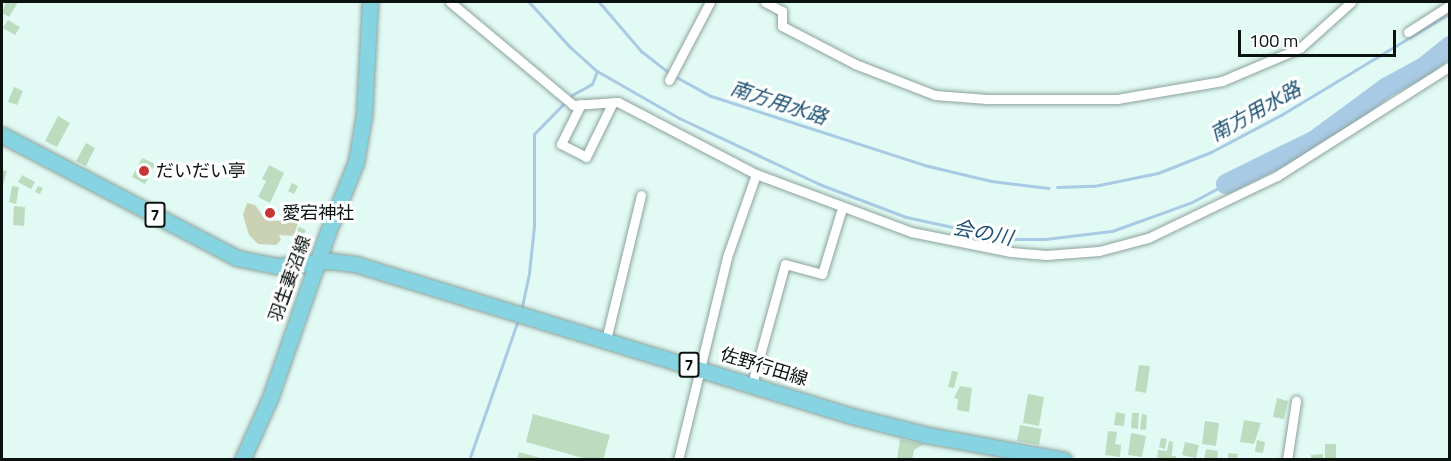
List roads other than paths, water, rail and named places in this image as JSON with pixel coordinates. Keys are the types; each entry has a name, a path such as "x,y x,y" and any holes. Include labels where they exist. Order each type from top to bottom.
{"main road":[{"name":"羽生妻沼線","path":"242,459 270,398 317,263 352,177 360,146 370,2"},
{"name":"7","path":"2,135 237,258 277,266 317,263"},
{"name":"佐野行田線","path":"317,263 342,261 355,264 927,435 1064,459"}],"street":[{"path":"450,2 573,105 618,102 756,174 911,232 1011,252 1046,255 1099,251 1148,238 1277,176 1449,66"},
{"path":"669,80 710,2"},
{"path":"765,2 782,11 782,26 855,64 936,96 987,99 1117,99 1222,81 1300,48 1351,2"},
{"path":"1408,32 1449,5"},
{"path":"581,104 561,144 586,157 613,102"},
{"path":"678,459 727,257 756,174"},
{"path":"606,340 641,195"},
{"path":"752,384 785,264 822,274 843,208"},
{"path":"1287,459 1296,401"}],"waterway":[{"name":"会の川","path":"529,2 570,47 597,71 679,118 819,184 906,217 1008,239 1045,239 1112,231 1192,202 1226,184"},
{"name":"南方用水路","path":"599,2 641,51 668,72"},
{"name":"南方用水路","path":"1057,187 1094,186 1158,173 1211,152 1281,115 1450,13"},
{"name":"会の川","path":"1226,184 1315,140 1387,87 1424,67 1450,46"},
{"path":"521,311 529,273 534,226 534,134 572,95 592,84 597,71"},
{"name":"南方用水路","path":"678,78 711,96 924,165 991,181 1049,188"},
{"path":"469,460 518,320"}],"place":[{"name":"だいだい亭","path":"144,171"},
{"name":"愛宕神社","path":"270,213"}]}
